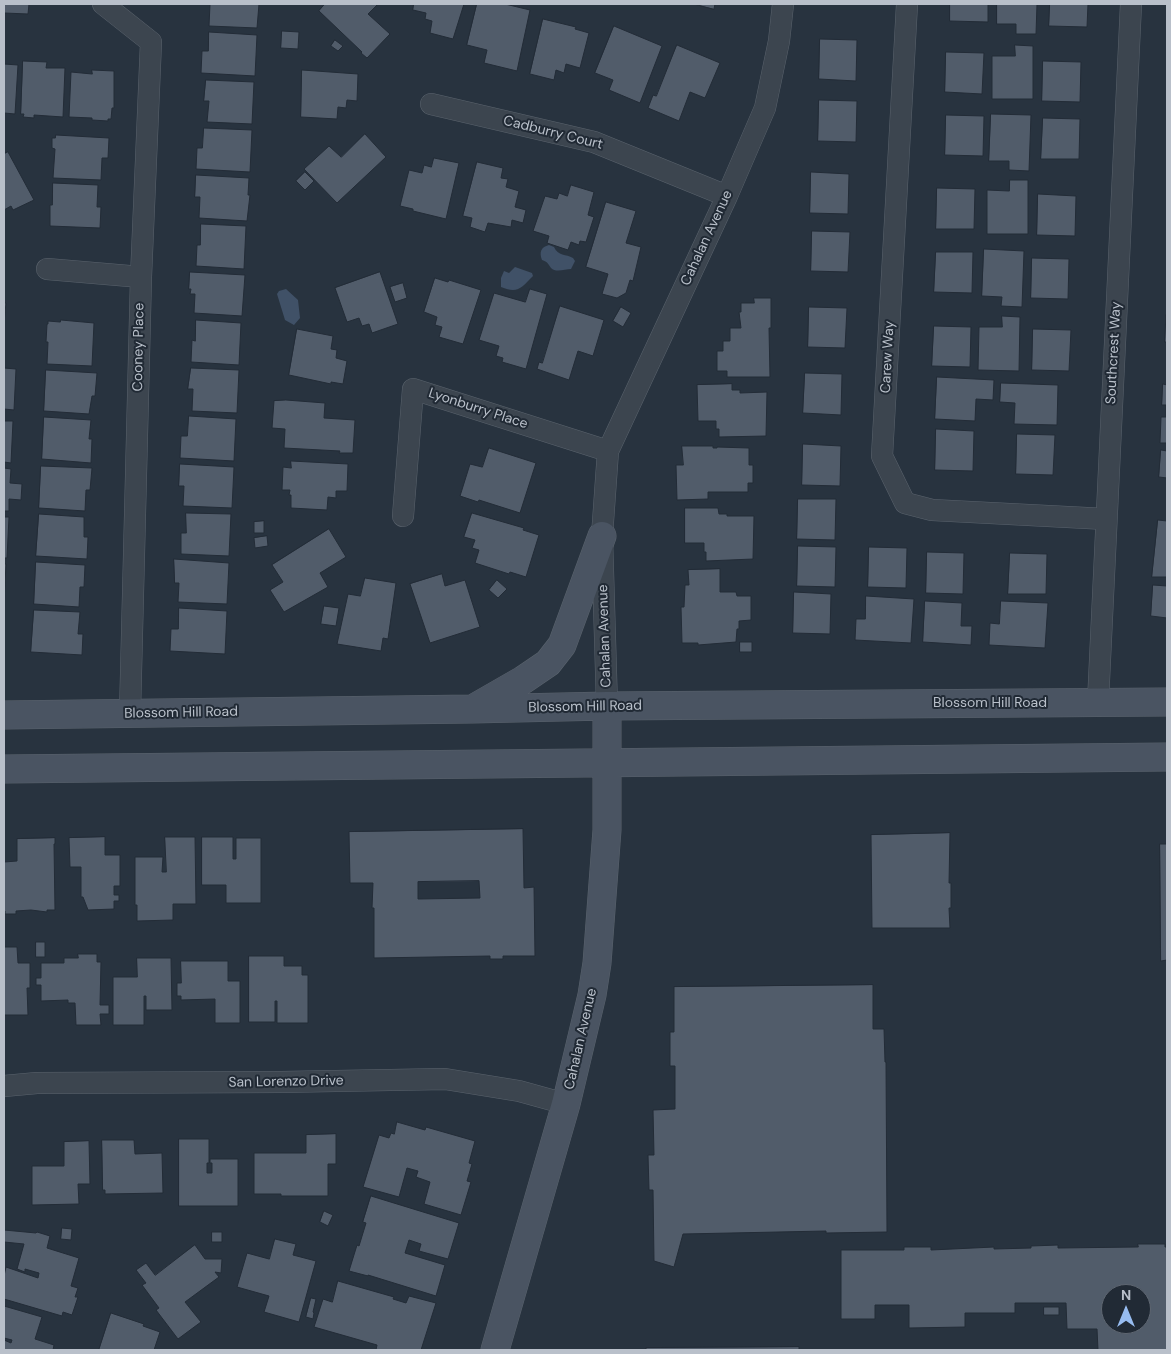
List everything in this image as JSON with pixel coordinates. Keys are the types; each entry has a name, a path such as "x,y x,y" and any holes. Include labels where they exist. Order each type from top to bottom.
{"main road":[{"path":"472,709 523,680 548,663 562,645 602,536"},
{"name":"Blossom Hill Road","path":"4,715 606,706 1167,702"},
{"name":"Cahalan Avenue","path":"495,1350 566,1104 592,995 597,963 606,830 606,706"},
{"path":"4,769 1167,758"}],"street":[{"name":"Cooney Place","path":"103,4 152,42 141,277 130,714"},
{"name":"Cahalan Avenue","path":"606,706 602,536 608,451 727,196 765,108 779,41 783,4"},
{"name":"Carew Way","path":"907,4 882,456 905,504 932,510 1106,519"},
{"name":"Southcrest Way","path":"1098,702 1131,4"},
{"name":"Cadburry Court","path":"431,104 594,142 727,196"},
{"path":"46,269 141,277"},
{"name":"Lyonburry Place","path":"403,516 413,388 608,451"},
{"name":"San Lorenzo Drive","path":"4,1086 37,1083 445,1079 518,1091 566,1104"}],"water":[{"path":"549,245 560,253 573,258 575,261 571,269 555,270 542,260 541,250"},
{"path":"515,267 532,273 533,276 519,289 511,290 501,287 501,278 504,271 509,273"},
{"path":"286,289 298,300 300,318 294,325 285,320 277,294 279,291"}],"building":[{"path":"4,4 29,4 28,14 4,13"},
{"path":"210,4 259,4 257,28 209,26"},
{"path":"325,4 378,4 368,14 390,34 367,58 319,11"},
{"path":"414,4 464,4 453,39 430,33 432,21 425,19 426,13 413,10"},
{"path":"477,4 505,4 530,10 517,71 484,63 487,50 467,45"},
{"path":"694,4 715,4 714,9"},
{"path":"950,4 988,4 988,22 950,21"},
{"path":"997,4 1037,4 1036,34 1016,34 1016,24 997,24"},
{"path":"1050,4 1088,4 1087,27 1049,26"},
{"path":"543,19 576,27 575,29 589,33 580,68 566,64 564,73 556,70 554,80 530,74"},
{"path":"614,26 662,46 640,103 609,90 613,80 595,73"},
{"path":"282,31 299,32 298,49 281,48"},
{"path":"209,32 257,35 255,76 201,73 202,51 208,51"},
{"path":"820,39 857,40 856,81 819,79"},
{"path":"335,40 343,46 338,51 331,46"},
{"path":"677,45 720,63 705,98 690,92 679,121 648,108 653,95 656,96"},
{"path":"1015,45 1033,46 1033,99 992,99 992,56 1015,56"},
{"path":"946,52 984,53 982,94 945,92"},
{"path":"23,61 47,62 46,68 65,68 63,117 34,115 34,118 23,117 24,114 21,114"},
{"path":"1043,61 1081,62 1080,102 1042,101"},
{"path":"4,64 18,65 15,114 4,113"},
{"path":"92,70 114,71 114,108 112,108 111,119 108,119 108,121 69,117 71,72 92,74"},
{"path":"302,70 358,74 357,101 347,100 346,108 338,107 337,119 301,117"},
{"path":"206,80 254,82 252,124 207,122 209,101 204,101"},
{"path":"819,100 857,101 856,142 818,141"},
{"path":"991,114 1031,115 1029,171 1009,170 1009,161 989,161"},
{"path":"946,115 984,116 983,156 945,155"},
{"path":"1043,118 1080,119 1079,159 1041,159"},
{"path":"204,128 252,130 250,172 196,169 197,148 202,148"},
{"path":"365,134 386,157 337,203 304,169 329,146 341,157"},
{"path":"56,135 109,138 108,158 102,158 101,180 53,178 55,149 52,148 52,138 55,138"},
{"path":"8,152 34,200 13,210 11,206 4,210 4,154"},
{"path":"434,158 459,163 446,219 400,206 409,170 422,173 424,165 431,167"},
{"path":"477,162 503,168 501,178 508,179 506,187 519,191 515,207 526,210 523,223 512,220 511,227 488,223 485,232 470,227 472,218 463,216"},
{"path":"305,172 314,181 305,190 296,181"},
{"path":"811,172 849,174 848,214 810,213"},
{"path":"196,175 249,178 248,195 250,195 247,221 199,218 200,197 195,197"},
{"path":"1010,180 1028,180 1028,234 987,234 987,190 1009,191"},
{"path":"53,183 98,185 97,207 101,207 100,228 50,226"},
{"path":"571,185 594,192 588,215 594,217 586,242 580,241 579,245 571,242 568,250 547,243 549,236 533,231 545,196 557,199 559,193 567,196"},
{"path":"937,188 975,189 974,229 936,229"},
{"path":"1038,194 1076,196 1075,236 1037,235"},
{"path":"606,202 636,211 626,243 641,247 633,281 630,280 626,293 617,298 602,294 608,274 586,267"},
{"path":"201,224 246,226 244,269 196,266"},
{"path":"812,231 850,232 848,272 811,271"},
{"path":"984,249 1024,251 1022,307 1001,306 1002,297 982,296"},
{"path":"936,252 973,252 972,293 934,292"},
{"path":"1032,258 1069,259 1068,299 1031,298"},
{"path":"190,272 245,275 242,316 194,313 195,294 190,294"},
{"path":"380,272 398,324 372,333 369,324 362,326 359,318 347,322 335,288"},
{"path":"435,278 448,282 449,280 481,290 463,344 439,337 442,327 435,325 437,317 424,312"},
{"path":"403,283 407,298 395,302 390,287"},
{"path":"530,289 547,294 526,369 502,362 503,358 496,356 499,346 479,340 494,293 525,302"},
{"path":"754,298 771,298 771,328 769,328 770,377 727,377 727,371 717,371 717,351 723,351 723,341 730,341 730,328 741,328 739,312 741,312 741,303 754,303"},
{"path":"4,303 6,303 4,322"},
{"path":"560,306 604,320 593,356 578,351 569,380 537,369 539,362 542,363"},
{"path":"621,307 631,313 623,327 613,321"},
{"path":"809,307 847,308 845,348 808,347"},
{"path":"1166,315 1167,342 1165,342"},
{"path":"1002,316 1020,317 1019,371 978,370 979,327 1002,327"},
{"path":"61,320 94,323 92,366 47,364 47,324 48,321 60,322"},
{"path":"196,320 241,323 239,365 191,362 192,340 195,341"},
{"path":"934,326 971,327 970,367 932,366"},
{"path":"297,329 333,336 331,349 337,350 336,358 347,361 343,384 331,382 331,384 289,375"},
{"path":"1033,329 1071,330 1069,371 1032,370"},
{"path":"4,368 16,369 14,410 4,409"},
{"path":"191,368 239,370 237,413 192,411 193,389 188,389"},
{"path":"46,370 97,373 95,396 92,396 89,414 44,411"},
{"path":"805,373 842,374 841,415 803,413"},
{"path":"937,377 994,380 993,400 976,399 975,421 935,419"},
{"path":"1001,383 1058,385 1057,425 1014,424 1015,403 1000,402"},
{"path":"732,384 732,390 740,390 740,393 767,392 766,436 719,437 716,421 698,421 697,385"},
{"path":"1163,384 1167,385 1167,443 1160,443 1161,417 1166,417 1166,405 1162,405"},
{"path":"274,401 325,403 324,418 355,420 353,453 284,448 285,429 272,428"},
{"path":"189,416 236,419 234,461 180,458 181,436 187,436"},
{"path":"44,417 91,420 89,439 92,439 91,463 42,459"},
{"path":"4,421 13,421 11,463 4,462"},
{"path":"936,429 974,431 973,471 935,470"},
{"path":"1017,434 1055,435 1053,475 1016,474"},
{"path":"803,444 841,446 840,486 802,485"},
{"path":"682,446 749,448 749,465 753,465 753,483 748,483 748,492 708,492 708,499 677,500 676,465 683,465"},
{"path":"489,448 536,463 520,513 460,496 470,464 482,467"},
{"path":"1161,450 1167,451 1167,478 1159,477"},
{"path":"291,461 348,464 347,491 336,491 336,498 328,497 327,510 291,508 290,490 282,490 283,467 291,468"},
{"path":"180,464 234,467 232,508 183,506 184,486 179,486"},
{"path":"41,466 92,468 90,490 86,490 85,511 39,508"},
{"path":"4,468 11,469 10,483 22,484 21,500 9,499 9,511 4,511"},
{"path":"798,499 836,499 835,540 797,539"},
{"path":"685,508 718,508 719,514 727,514 727,516 754,516 753,559 706,561 704,543 685,543"},
{"path":"186,513 231,514 229,556 181,554 181,533 186,533"},
{"path":"472,513 524,528 523,530 539,535 526,577 510,572 509,574 475,563 479,550 472,548 475,540 464,537"},
{"path":"39,514 84,517 84,537 88,537 87,559 36,556"},
{"path":"4,517 9,517 7,558 4,558"},
{"path":"1158,520 1167,521 1167,577 1152,577"},
{"path":"264,521 264,533 254,533 254,522"},
{"path":"329,529 346,557 320,573 328,587 284,612 270,590 283,582 272,565"},
{"path":"267,536 268,546 255,548 254,538"},
{"path":"798,546 836,547 835,587 797,586"},
{"path":"869,547 907,548 906,588 868,587"},
{"path":"927,552 964,553 963,594 926,593"},
{"path":"1010,553 1047,554 1046,594 1008,594"},
{"path":"174,559 229,563 227,604 178,602 179,583 175,583"},
{"path":"36,562 85,565 84,587 80,587 79,607 34,604"},
{"path":"4,564 6,564 4,602"},
{"path":"720,569 720,592 736,592 737,596 751,596 751,620 739,621 736,642 698,645 698,643 682,643 681,607 684,607 685,585 689,585 688,570"},
{"path":"442,574 445,586 465,580 480,627 430,643 410,584"},
{"path":"365,578 396,583 388,639 383,638 381,651 337,644 348,594 360,596"},
{"path":"497,580 507,589 498,598 489,590"},
{"path":"1153,585 1167,586 1167,618 1151,616"},
{"path":"794,592 831,594 830,634 793,633"},
{"path":"866,596 914,599 911,643 855,640 856,619 865,619"},
{"path":"925,601 962,603 961,626 972,626 971,645 923,642"},
{"path":"1001,601 1048,603 1045,648 989,645 990,623 999,624"},
{"path":"324,606 339,608 336,626 321,624"},
{"path":"179,608 227,611 225,654 170,651 171,629 178,629"},
{"path":"34,610 80,612 78,634 83,634 82,655 31,652"},
{"path":"740,642 752,642 752,652 740,652"},
{"path":"523,829 524,888 534,887 535,956 503,956 503,959 490,959 490,956 374,958 373,883 350,883 349,832","holes":["479,881 480,898 418,899 418,882"]},
{"path":"950,833 950,928 872,928 871,835"},
{"path":"105,837 105,855 120,855 120,886 114,886 114,895 119,895 119,901 114,901 114,909 88,910 83,897 81,897 81,867 70,867 69,838"},
{"path":"165,837 195,837 196,904 173,904 173,920 137,921 135,857 163,857 162,872 166,872"},
{"path":"202,837 233,837 233,859 236,859 236,838 261,838 261,903 226,903 226,885 202,885"},
{"path":"55,838 55,910 47,910 47,912 16,911 16,914 5,914 4,862 17,861 17,839"},
{"path":"1160,844 1167,844 1167,960 1161,961"},
{"path":"36,942 45,942 45,957 36,957"},
{"path":"4,947 17,947 18,963 30,963 30,988 27,988 28,1015 4,1015"},
{"path":"78,954 97,954 97,962 101,962 100,1005 109,1005 109,1014 100,1014 101,1025 76,1025 75,1003 68,1003 68,1000 41,1001 41,985 36,985 36,978 41,978 41,963 64,963 64,958 78,958"},
{"path":"249,956 284,956 284,966 302,966 302,975 308,975 308,1023 277,1023 277,1001 275,1001 275,1022 249,1022"},
{"path":"137,958 171,958 172,1010 146,1010 146,996 144,996 144,1025 113,1025 113,977 137,977"},
{"path":"181,961 228,961 228,981 240,981 240,1023 215,1023 215,999 181,1000 181,996 177,996 177,983 181,983"},
{"path":"873,985 873,1029 884,1029 886,1062 887,1232 826,1233 826,1231 683,1234 674,1267 654,1261 653,1190 649,1190 648,1155 654,1155 653,1110 675,1109 675,1066 670,1066 670,1032 674,1032 674,987"},
{"path":"397,1122 425,1130 426,1127 475,1141 469,1163 472,1164 467,1181 471,1182 461,1215 424,1204 430,1182 416,1177 418,1171 407,1168 399,1197 363,1187 379,1135 389,1138 391,1133 394,1134"},
{"path":"336,1134 336,1164 328,1164 328,1196 254,1194 254,1153 306,1153 306,1135"},
{"path":"179,1139 209,1139 207,1173 212,1173 210,1159 238,1159 238,1206 179,1206"},
{"path":"102,1140 134,1140 135,1154 162,1153 163,1193 105,1194 105,1190 103,1190"},
{"path":"89,1141 90,1184 78,1184 79,1204 32,1205 32,1166 64,1166 64,1142"},
{"path":"371,1196 459,1223 448,1259 419,1251 421,1244 409,1240 405,1253 445,1265 436,1296 349,1271 366,1223 363,1222"},
{"path":"324,1211 333,1215 328,1226 320,1222"},
{"path":"62,1228 72,1229 71,1240 61,1239"},
{"path":"4,1230 37,1232 50,1236 47,1248 79,1258 71,1286 78,1288 75,1297 78,1297 72,1315 63,1312 62,1316 4,1299 6,1267 38,1278 39,1273 25,1269 25,1272 17,1269 24,1244 4,1242"},
{"path":"212,1232 222,1232 222,1242 212,1242"},
{"path":"275,1239 296,1244 293,1255 316,1261 299,1322 264,1312 269,1296 237,1287 247,1253 269,1259"},
{"path":"1138,1244 1165,1244 1165,1247 1167,1247 1167,1350 1098,1350 1097,1329 1067,1329 1066,1303 1015,1303 1015,1313 965,1313 965,1327 909,1328 909,1305 875,1305 875,1319 841,1319 841,1250 904,1250 904,1247 931,1247 931,1250 994,1247 994,1249 1058,1245 1058,1248 1138,1247"},
{"path":"195,1245 205,1259 222,1259 221,1273 215,1272 219,1277 185,1302 201,1322 178,1339 156,1310 159,1308 142,1285 146,1283 136,1270 146,1263 155,1275"},
{"path":"338,1281 394,1297 393,1299 406,1303 409,1296 436,1303 421,1350 376,1350 377,1345 314,1327 323,1299 332,1302"},
{"path":"311,1298 316,1299 313,1319 306,1317"},
{"path":"4,1306 42,1317 35,1339 54,1345 53,1350 4,1350 4,1340 11,1343 12,1340 4,1338"},
{"path":"1044,1307 1059,1307 1059,1315 1044,1315"},
{"path":"111,1313 144,1324 143,1326 160,1332 154,1350 99,1350"},
{"path":"799,1347 799,1350 646,1350 646,1348"}]}
